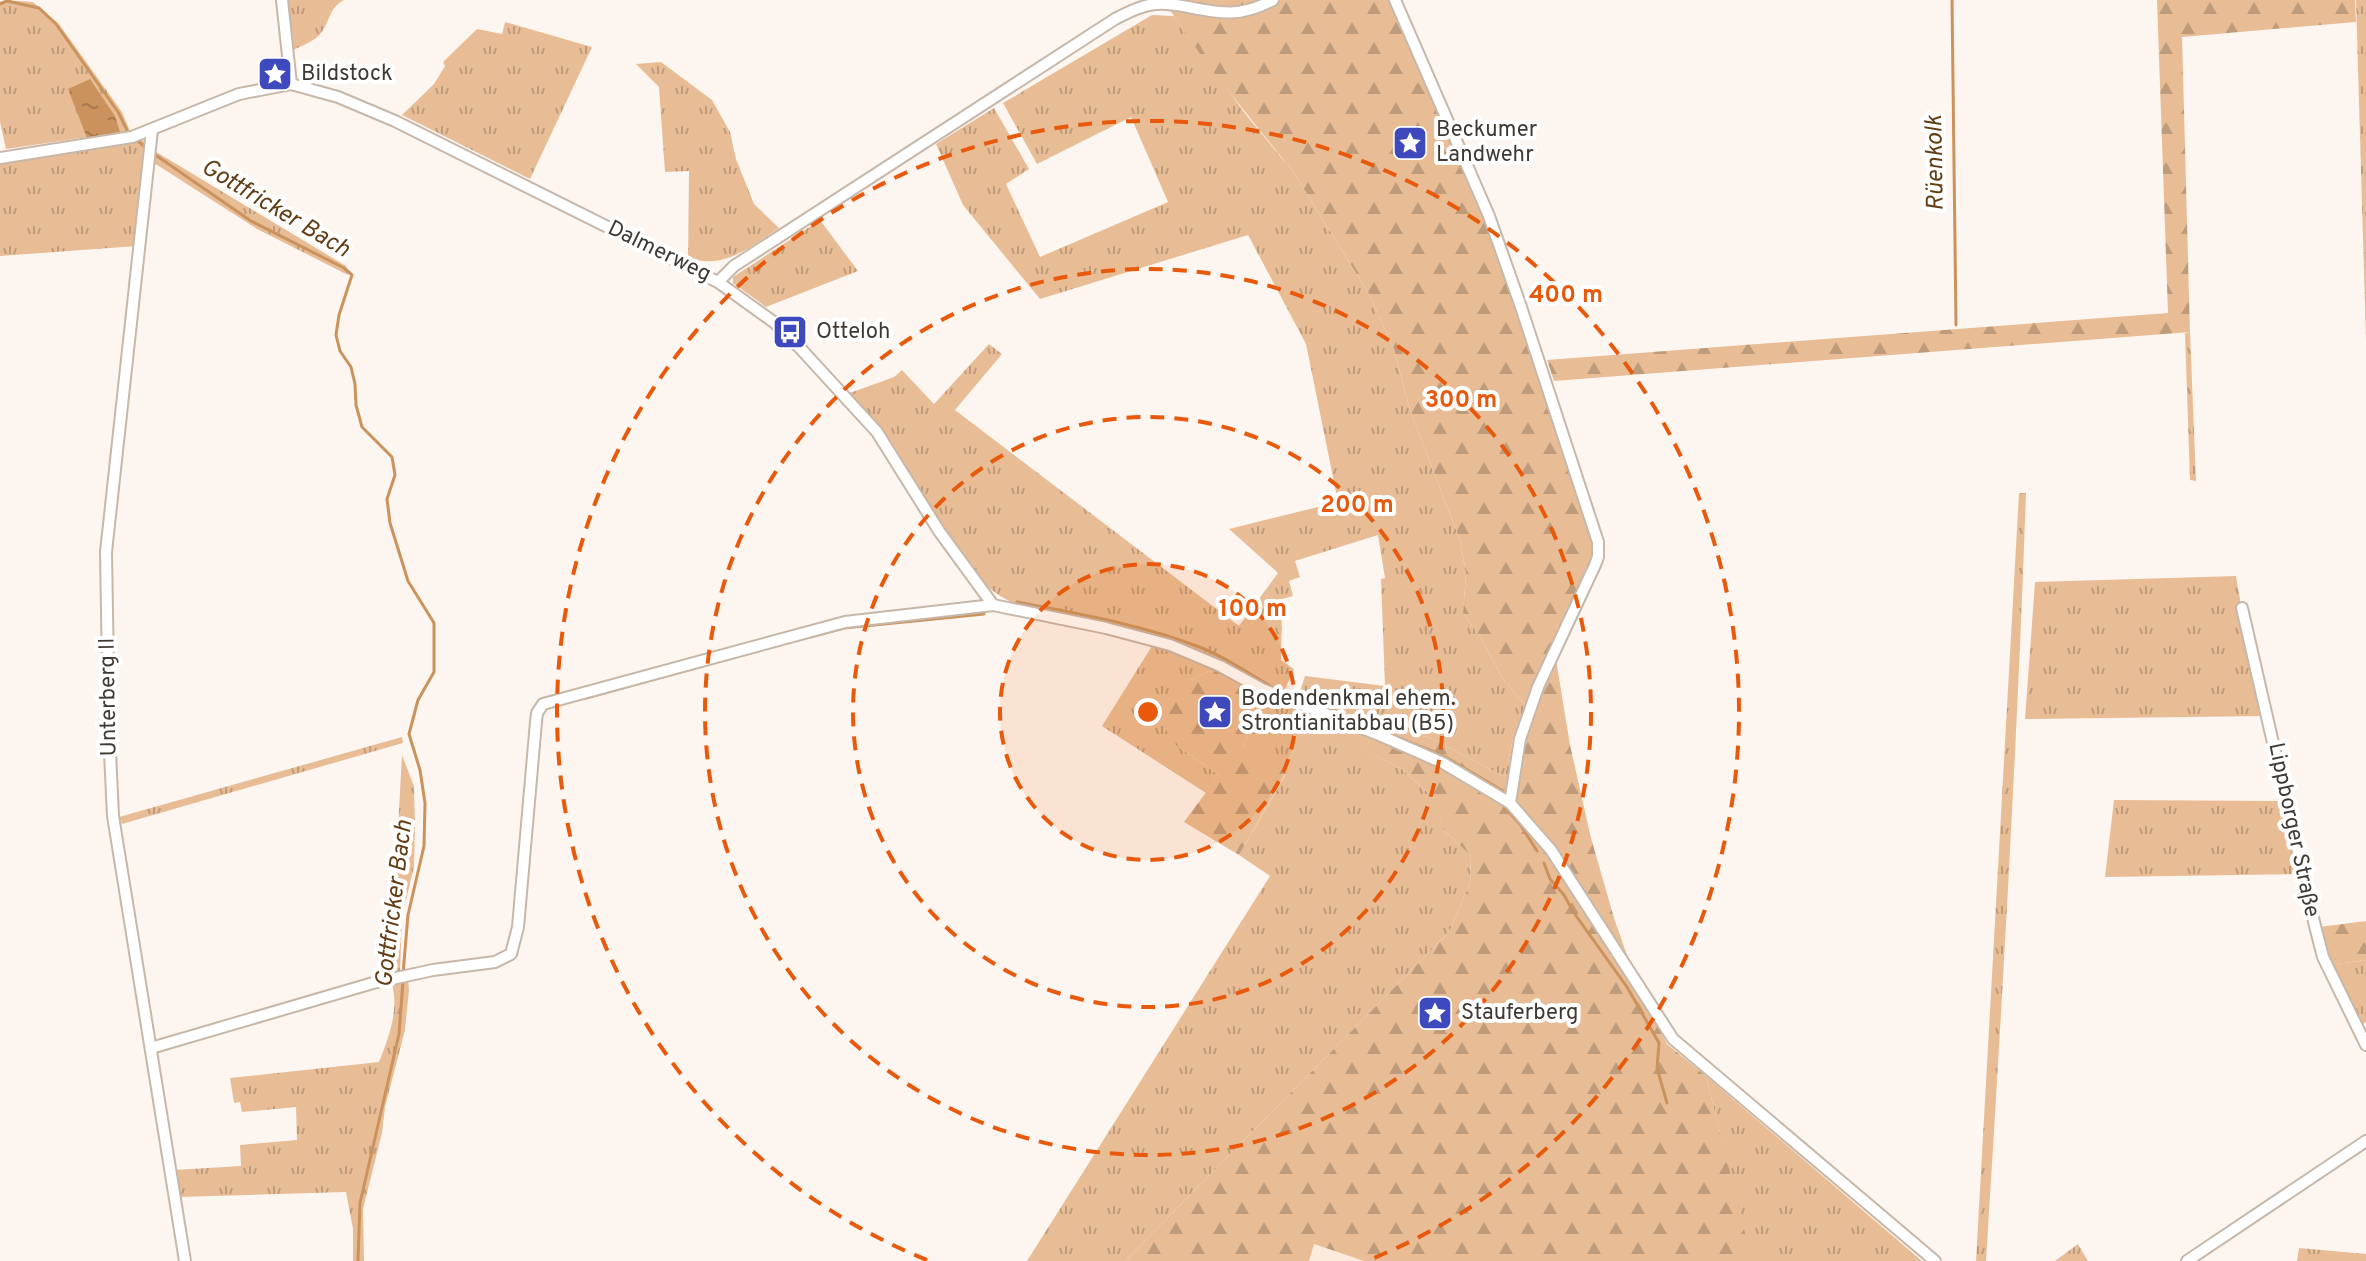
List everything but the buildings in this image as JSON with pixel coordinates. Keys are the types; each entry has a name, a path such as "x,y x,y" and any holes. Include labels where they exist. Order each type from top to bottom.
{"street":[{"path":"282,0 291,84"},
{"name":"Dalmerweg","path":"0,158 132,137 239,94 291,84 338,97 395,121 718,282 734,266 1115,19 1154,4 1169,3 1228,14 1243,13 1273,0"},
{"path":"1395,0 1489,216 1598,542 1595,565 1538,687 1520,739 1510,803"},
{"name":"Unterberg II","path":"152,130 106,552 113,816 185,1261"},
{"path":"718,282 787,334 877,432 939,531 993,605"},
{"path":"151,1048 373,983 433,970 495,962 511,954 518,927 537,713 543,704 845,622 993,605 1106,628 1170,645 1220,666 1262,689 1443,763 1510,803 1551,850 1673,1039 1935,1261"},
{"name":"Lippborger Straße","path":"2242,608 2323,957 2366,1045"},
{"path":"2187,1261 2366,1141"}],"shaded area":[{"path":"1314,1244 1364,1261 1309,1261"}],"green space":[{"path":"287,0 344,0 333,11 318,36 291,51"},
{"path":"1163,0 1391,0 1486,217 1594,543 1592,565 1553,641 1570,745 1591,838 1641,995 1667,1044 1706,1076 1752,1261 1364,1261 1314,1244 1309,1261 1125,1261 1449,932 1471,881 1470,855 1443,829 1435,799 1402,769 1354,745 1375,725 1431,738 1505,777 1513,738 1526,706 1503,679 1481,638 1463,613 1466,574 1460,540 1410,410 1394,349 1369,294 1294,173 1207,64"},
{"path":"2157,0 2355,0 2356,22 2182,37 2190,332 1554,381 1547,360 2168,313"},
{"path":"2356,0 2366,0 2366,340"},
{"path":"0,2 33,2 59,24 122,112 130,131 6,149 0,122"},
{"path":"1152,15 1174,16 1247,116 1294,173 1369,294 1394,349 1410,410 1460,540 1466,574 1463,613 1481,638 1503,679 1526,706 1513,738 1505,777 1431,738 1367,723 1298,698 1305,676 1385,686 1381,579 1385,578 1378,535 1295,561 1300,577 1289,581 1293,596 1282,599 1281,660 1294,669 1283,694 1179,644 1025,608 998,594 975,574 847,394 894,377 902,370 934,404 989,344 1002,354 955,410 1239,626 1278,573 1229,529 1338,502 1306,344 1248,235 1040,299 963,205 936,144 994,108 1029,169 1006,184 1040,257 1168,202 1131,117 1037,164 1003,103"},
{"path":"505,22 592,47 530,179 402,115 434,84 445,66 443,62 477,29 502,34"},
{"path":"661,62 712,100 730,132 736,159 754,204 779,228 725,259 701,261 688,258 689,171 665,172 659,87 636,64"},
{"path":"139,138 146,143 137,246 0,256 0,163 68,154"},
{"path":"153,150 346,266 348,275 257,229 154,163"},
{"path":"820,220 858,271 766,307 733,283 733,277"},
{"path":"2190,332 2196,481 2190,480 2185,333"},
{"path":"2019,493 2026,493 2003,973 1986,1261 1976,1261"},
{"path":"2236,576 2267,716 2025,719 2035,582"},
{"path":"1152,646 1168,649 1213,669 1189,681 1177,746 1219,775 1206,793 1102,726"},
{"path":"1213,669 1267,699 1243,745 1286,773 1239,855 1184,822 1219,775 1177,746 1160,721 1189,681"},
{"path":"1267,699 1367,734 1355,745 1402,769 1436,800 1443,829 1470,855 1471,881 1449,932 1125,1261 1027,1261 1270,876 1239,855 1286,774 1243,745"},
{"path":"402,737 403,743 122,824 119,817"},
{"path":"402,755 414,786 414,867 402,917 400,972 390,975"},
{"path":"2114,800 2285,801 2300,874 2105,877"},
{"path":"2366,921 2366,960 2329,965 2319,927"},
{"path":"2366,960 2366,1022 2359,1027 2329,965"},
{"path":"408,979 405,1030 363,1209 364,1261 353,1261 353,1229 346,1192 179,1197 174,1170 241,1166 240,1145 297,1140 296,1107 242,1112 240,1102 234,1103 230,1078 379,1062 394,1014 392,984"},
{"path":"1706,1076 1922,1261 1751,1261"},
{"path":"2078,1244 2088,1261 2055,1261"},
{"path":"2299,1248 2366,1254 2366,1261 2297,1261"}],"water":[{"path":"90,79 115,116 120,132 87,138 68,89"}],"waterway":[{"name":"Rüenkolk","path":"1952,0 1956,325"},
{"name":"Gottfricker Bach","path":"0,4 7,1 39,8 56,24 118,112 129,134"},
{"name":"Gottfricker Bach","path":"135,139 148,149"},
{"path":"55,154 75,151"},
{"name":"Gottfricker Bach","path":"154,154 251,221 344,268 352,275 336,335 340,351 351,367 362,427 392,457 395,475 387,499 390,523 408,581 434,623 434,672 418,700 409,734 420,770 425,803 424,846 408,915 403,974"},
{"path":"1017,602 1111,621 1180,640 1222,657 1277,690"},
{"path":"810,637 844,628 984,614"},
{"path":"586,698 760,650"},
{"path":"1359,722 1442,755 1503,791"},
{"path":"1505,808 1520,824 1537,851"},
{"path":"1544,863 1550,879 1627,987 1659,1043 1657,1068 1667,1103"},
{"name":"Gottfricker Bach","path":"358,1261 360,1203 399,1034 403,981"}],"place":[{"name":"Bildstock","path":"275,74"},
{"name":"Beckumer Landwehr","path":"1410,143"},
{"name":"Otteloh","path":"790,332"},
{"name":"Bodendenkmal ehem. Strontianitabbau (B5)","path":"1215,712"},
{"name":"Stauferberg","path":"1435,1013"}]}
